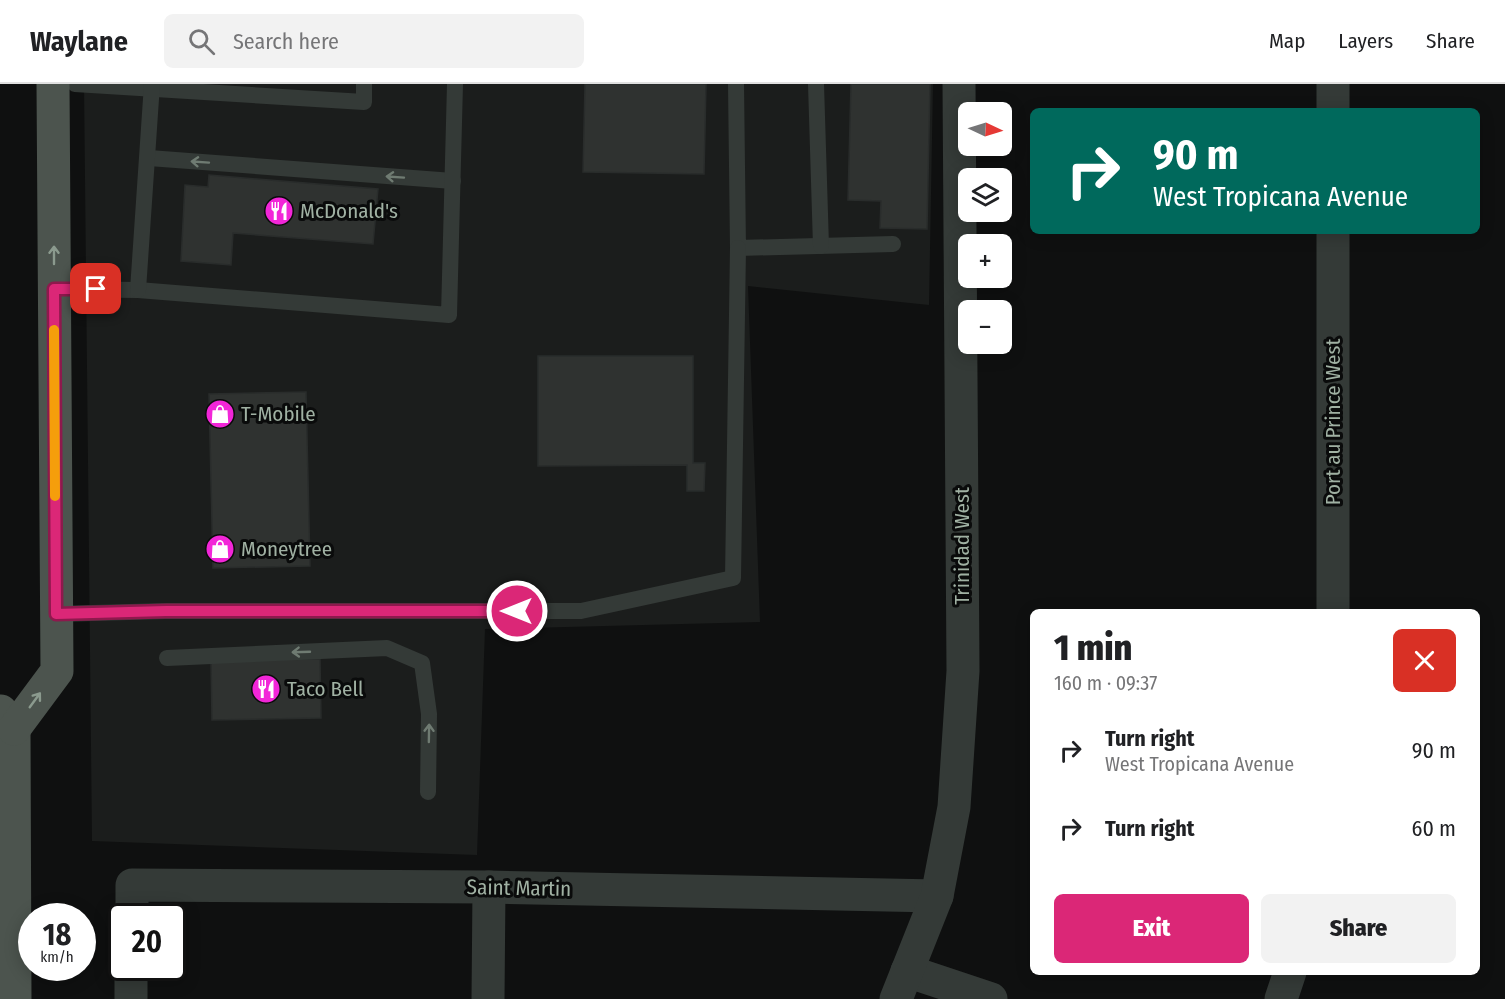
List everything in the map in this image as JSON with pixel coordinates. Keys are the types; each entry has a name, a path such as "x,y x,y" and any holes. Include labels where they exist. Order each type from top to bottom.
{"main road":[{"path":"15,999 7,901 5,722 57,671 52,84"}],"street":[{"name":"Trinidad West","path":"902,985 937,896 954,807 963,671 959,84"},
{"path":"1333,84 1333,108"},
{"name":"Port au Prince West","path":"1333,234 1333,609"},
{"name":"Saint Martin","path":"132,903 132,885 489,887 937,896"},
{"path":"488,999 489,887"},
{"path":"1281,999 1289,975"},
{"path":"131,981 131,999"},
{"path":"902,985 991,999"}],"lane":[{"path":"75,84 195,88 364,102 364,84"},
{"path":"54,289 138,290 449,315 455,84"},
{"path":"56,614 177,611 581,611 733,578 738,248 736,84"},
{"path":"816,84 821,246"},
{"path":"138,290 152,87"},
{"path":"148,158 453,181"},
{"path":"738,248 893,244"},
{"path":"167,658 387,648 422,663 429,714 428,792"}],"shaded area":[{"path":"84,84 933,84 929,305 748,286 760,622 485,629 477,855 92,841"}],"building":[{"path":"585,84 706,84 704,174 583,172"},
{"path":"851,84 930,84 927,229 880,228 881,201 848,200"},
{"name":"McDonald's","path":"209,175 378,189 373,244 233,233 231,265 181,261 185,185 208,187"},
{"path":"538,356 693,356 693,463 705,463 704,491 687,491 687,465 538,466"},
{"path":"306,392 310,566 213,568 209,394"},
{"name":"Taco Bell","path":"320,659 321,718 212,720 211,660"}],"slow traffic":[{"path":"54,330 55,496"}],"place":[{"name":"McDonald's","path":"279,211"},
{"name":"T-Mobile","path":"220,414"},
{"name":"Moneytree","path":"220,549"},
{"name":"Taco Bell","path":"266,689"}],"route":[{"path":"96,289 54,289 56,614 166,611 517,611"}]}
